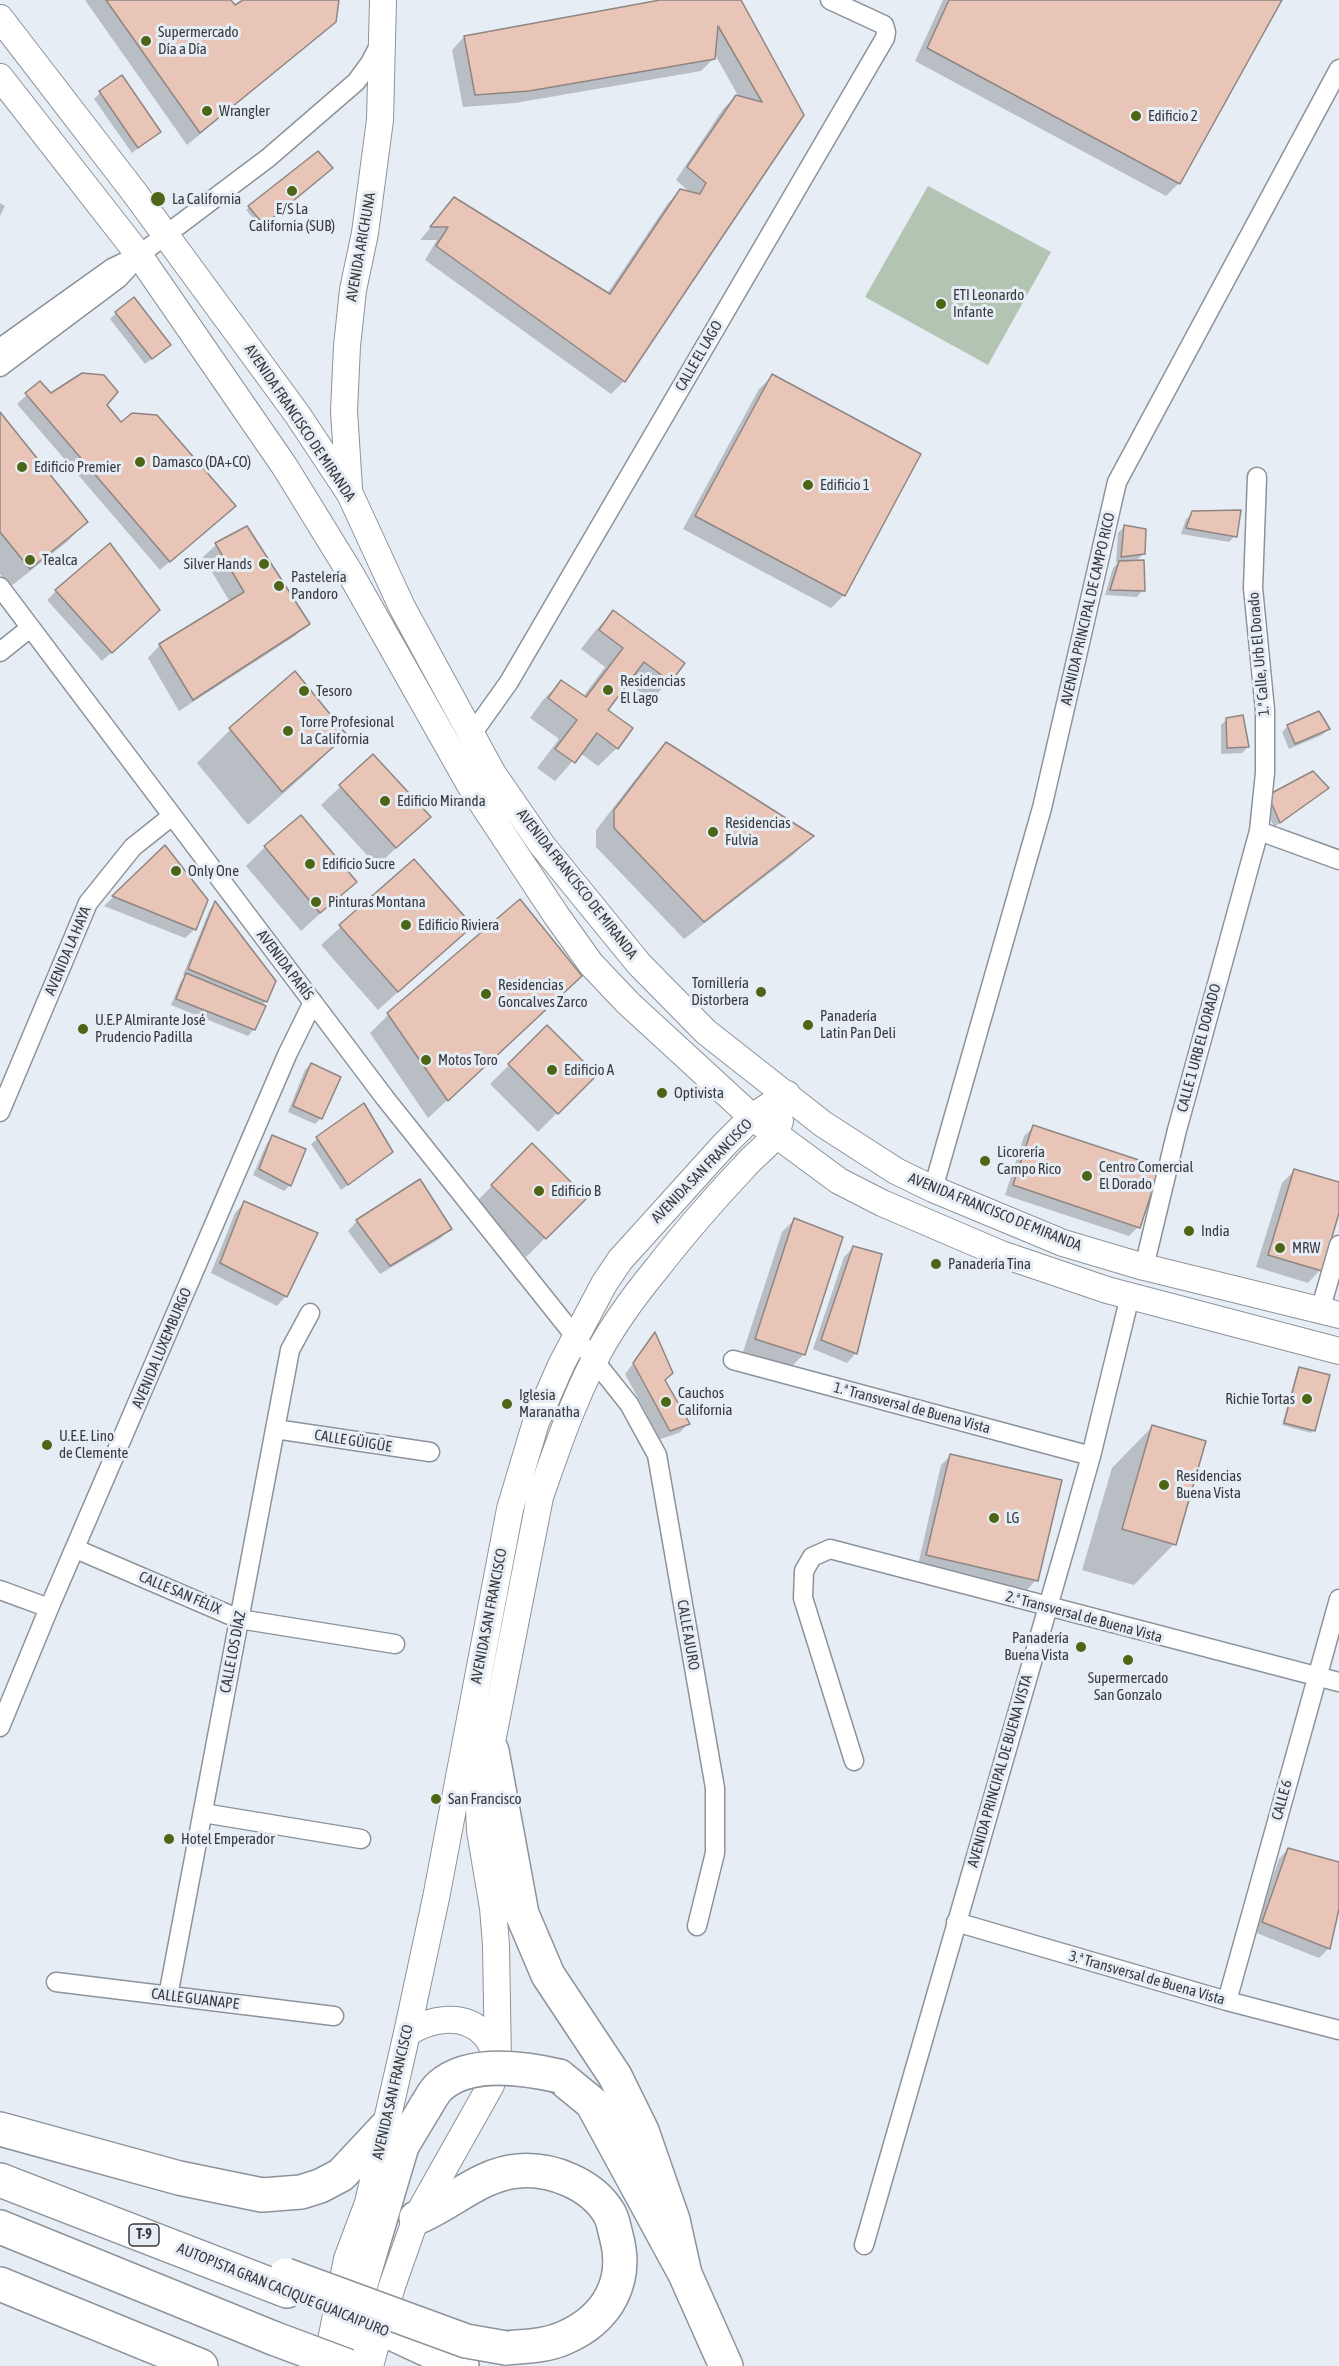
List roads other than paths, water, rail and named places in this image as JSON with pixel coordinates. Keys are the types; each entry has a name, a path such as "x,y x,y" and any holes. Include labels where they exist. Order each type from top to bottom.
{"highway":[{"path":"492,1751 522,1914 548,1975 615,2076 642,2131 673,2220 685,2274"},
{"path":"343,2366 361,2284 402,2146 440,2086 461,2073 503,2068 528,2069 559,2076 592,2103 685,2274 726,2366"},
{"path":"0,2129 179,2178 262,2195 301,2192 320,2186 341,2175 385,2128"},
{"path":"286,2283 466,2340 506,2348 544,2344 563,2338 598,2316 613,2294 618,2281 621,2265 620,2248 610,2214 598,2199 583,2188 543,2171 518,2171 484,2180 438,2209 416,2218"},
{"name":"AUTOPISTA GRAN CACIQUE GUAICAIPURO","path":"0,2180 169,2245 286,2283 462,2366"},
{"path":"0,2227 273,2338 348,2366"},
{"path":"0,2284 201,2366"}],"main road":[{"name":"AVENIDA ARICHUNA","path":"350,494 344,411 347,346 353,290 365,233 380,120 383,0"},
{"name":"AVENIDA FRANCISCO DE MIRANDA","path":"0,18 166,235 297,414 350,494 402,607 494,774 542,844 639,964 706,1032 788,1094 823,1124 896,1171 933,1189 1064,1243 1144,1267 1329,1313"},
{"name":"AVENIDA FRANCISCO DE MIRANDA","path":"0,77 140,255 285,467 349,571 470,785 591,964 628,1003 752,1117 776,1136 838,1181 882,1203 1002,1254 1130,1296 1339,1351"},
{"name":"AVENIDA SAN FRANCISCO","path":"326,2366 347,2259 368,2203 407,2033 436,1898 510,1509 536,1422 562,1363 604,1284 620,1260 676,1196 752,1117 788,1094"},
{"name":"AVENIDA SAN FRANCISCO","path":"370,2366 389,2296 416,2218 491,2085 498,2063 496,1945 493,1908 480,1832 479,1808 540,1497 554,1455 594,1361 623,1312 659,1265 746,1165 776,1136 788,1094"},
{"path":"407,2033 420,2025 438,2019 454,2020 470,2025 484,2034 498,2063"}],"street":[{"name":"CALLE EL LAGO","path":"472,734 509,682 885,38 884,25 830,0"},
{"path":"0,367 119,278 140,255 268,158 327,109 356,82 370,63 381,40"},
{"name":"AVENIDA PRINCIPAL DE CAMPO RICO","path":"933,1189 1042,808 1117,482 1339,69"},
{"path":"0,348 112,268 140,255"},
{"name":"1.ª Calle, Urb El Dorado","path":"1257,477 1253,588 1265,710 1265,773 1259,831"},
{"name":"AVENIDA PARÍS","path":"0,587 385,1098 594,1361"},
{"path":"0,652 30,628"},
{"name":"AVENIDA LA HAYA","path":"0,1112 88,903 134,847 172,816"},
{"path":"1259,831 1339,860"},
{"name":"CALLE 1 URB EL DORADO","path":"1144,1267 1177,1130 1259,831"},
{"name":"AVENIDA LUXEMBURGO","path":"0,1727 287,1055 313,1002"},
{"path":"1329,1313 1339,1245"},
{"name":"AVENIDA PRINCIPAL DE BUENA VISTA","path":"864,2245 1091,1456 1130,1296"},
{"name":"CALLE LOS DÍAZ","path":"168,1996 290,1350 310,1313"},
{"name":"1.ª Transversal de Buena Vista","path":"733,1360 1091,1456"},
{"name":"CALLE AJURO","path":"594,1361 629,1404 657,1455 715,1788 715,1853 698,1926"},
{"name":"CALLE GÜIGÜE","path":"275,1429 430,1452"},
{"name":"CALLE SAN FÉLIX","path":"76,1549 239,1619 395,1644"},
{"name":"2.ª Transversal de Buena Vista","path":"854,1761 803,1598 804,1570 812,1557 830,1549 1048,1608 1339,1682"},
{"path":"0,1590 49,1608"},
{"name":"CALLE 6","path":"1227,2001 1339,1599"},
{"path":"202,1813 361,1839"},
{"name":"3.ª Transversal de Buena Vista","path":"956,1922 1227,2001 1339,2030"},
{"name":"CALLE GUANAPE","path":"56,1982 334,2016"}],"place":[{"name":"Supermercado Día a Día","path":"146,41"},
{"name":"Wrangler","path":"207,111"},
{"name":"Edificio 2","path":"1136,116"},
{"name":"E/S La California (SUB)","path":"292,191"},
{"name":"La California","path":"158,199"},
{"name":"ETI Leonardo Infante","path":"941,304"},
{"name":"Damasco (DA+CO)","path":"140,462"},
{"name":"Edificio Premier","path":"22,467"},
{"name":"Edificio 1","path":"808,485"},
{"name":"Tealca","path":"30,560"},
{"name":"Silver Hands","path":"264,564"},
{"name":"Pastelería Pandoro","path":"279,586"},
{"name":"Residencias El Lago","path":"608,690"},
{"name":"Tesoro","path":"304,691"},
{"name":"Torre Profesional La California","path":"288,731"},
{"name":"Edificio Miranda","path":"385,801"},
{"name":"Residencias Fulvia","path":"713,832"},
{"name":"Edificio Sucre","path":"310,864"},
{"name":"Only One","path":"176,871"},
{"name":"Pinturas Montana","path":"316,902"},
{"name":"Edificio Riviera","path":"406,925"},
{"name":"Tornillería Distorbera","path":"761,992"},
{"name":"Residencias Goncalves Zarco","path":"486,994"},
{"name":"Panadería Latin Pan Deli","path":"808,1025"},
{"name":"U.E.P Almirante José Prudencio Padilla","path":"83,1029"},
{"name":"Motos Toro","path":"426,1060"},
{"name":"Edificio A","path":"552,1070"},
{"name":"Optivista","path":"662,1093"},
{"name":"Licorería Campo Rico","path":"985,1161"},
{"name":"Centro Comercial El Dorado","path":"1087,1176"},
{"name":"Edificio B","path":"539,1191"},
{"name":"India","path":"1189,1231"},
{"name":"MRW","path":"1280,1248"},
{"name":"Panadería Tina","path":"936,1264"},
{"name":"Richie Tortas","path":"1307,1399"},
{"name":"Cauchos California","path":"666,1402"},
{"name":"Iglesia Maranatha","path":"507,1404"},
{"name":"U.E.E. Lino de Clemente","path":"47,1445"},
{"name":"Residencias Buena Vista","path":"1164,1485"},
{"name":"LG","path":"994,1518"},
{"name":"Panadería Buena Vista","path":"1081,1647"},
{"name":"Supermercado San Gonzalo","path":"1128,1660"},
{"name":"San Francisco","path":"436,1799"},
{"name":"Hotel Emperador","path":"169,1839"}]}
